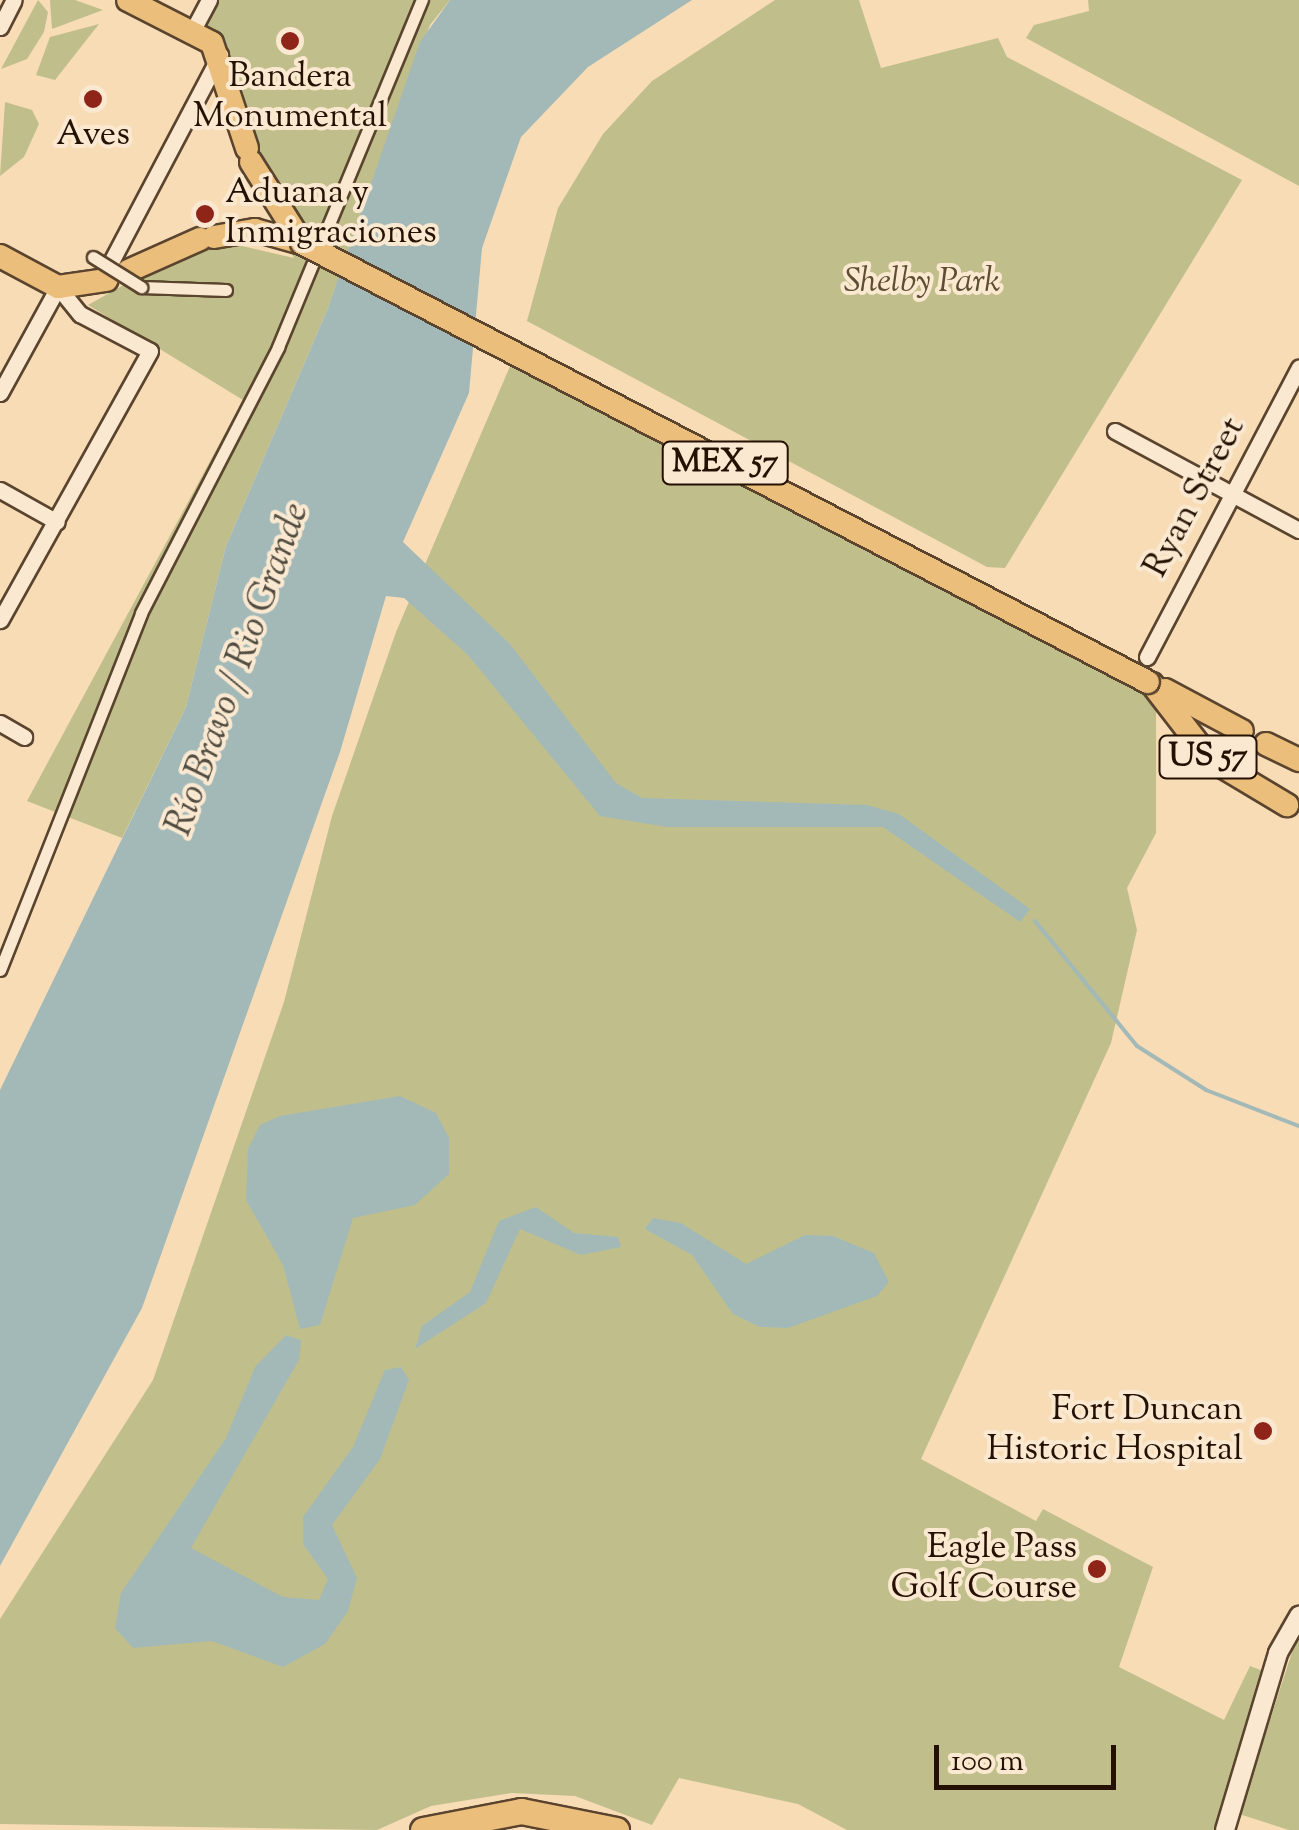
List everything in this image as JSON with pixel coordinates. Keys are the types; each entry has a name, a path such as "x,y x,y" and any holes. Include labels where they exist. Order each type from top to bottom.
{"highway":[{"path":"423,1830 521,1811 616,1830"}],"main road":[{"path":"128,0 194,28 220,55 249,155 302,243"},
{"name":"MEX 57","path":"58,287 115,276 207,238 270,232 302,243 1150,683"},
{"path":"0,256 58,287"},
{"name":"US 57","path":"1150,683 1242,731"},
{"name":"US 57","path":"1150,683 1210,759 1287,805"},
{"name":"US 57","path":"1266,744 1299,760"}],"street":[{"path":"0,27 14,0"},
{"path":"194,28 209,0"},
{"path":"0,970 141,613 278,347 422,0"},
{"path":"115,276 220,55"},
{"path":"92,257 115,276 226,290"},
{"path":"0,392 58,287 80,314 150,351 0,620"},
{"name":"Ryan Street","path":"1147,657 1299,367"},
{"path":"1115,431 1299,530"},
{"path":"0,490 57,522"},
{"path":"0,723 24,737"},
{"path":"1226,1830 1278,1654 1299,1616"}],"green space":[{"path":"38,0 48,12 44,32 27,59 1,69"},
{"path":"50,0 75,0 103,10 52,29"},
{"path":"209,0 450,0 430,25 328,308 226,546 186,707 122,838 27,801 243,400 88,305 207,238 294,258 194,29"},
{"name":"Shelby Park","path":"775,0 859,0 881,68 998,38 1007,57 1242,180 1005,568 987,567 527,321 558,208 603,134 652,81"},
{"path":"1088,0 1299,0 1299,186 1026,38 1034,25 1089,11"},
{"path":"99,24 55,80 36,75 50,37"},
{"path":"5,102 32,110 39,124 24,157 0,176"},
{"name":"Eagle Pass Golf Course","path":"511,364 1143,692 1156,710 1156,833 1127,888 1137,930 1111,1043 921,1459 1036,1521 1043,1509 1153,1567 1119,1667 1224,1720 1250,1666 1266,1672 1219,1830 847,1830 798,1804 679,1778 652,1825 575,1796 511,1793 431,1806 377,1830 0,1824 0,1619 153,1380 284,1002 332,816 396,632"},
{"path":"1299,1631 1299,1830 1289,1830 1239,1814"}],"water":[{"name":"Río Bravo / Rio Grande","path":"450,0 692,0 588,67 521,137 482,248 469,393 403,542 510,644 616,783 642,798 867,805 899,814 1030,909 1020,922 883,827 667,827 600,816 468,655 404,598 386,596 340,752 142,1308 0,1566 0,1090 186,707 226,546 328,308 420,42"},
{"path":"400,1096 436,1113 449,1138 449,1174 415,1205 353,1218 320,1325 300,1329 283,1265 246,1200 248,1149 260,1125 280,1116"},
{"path":"536,1207 574,1233 618,1237 621,1247 581,1255 520,1229 486,1303 415,1349 422,1326 470,1292 499,1221"},
{"path":"653,1218 681,1223 746,1264 805,1235 833,1236 874,1253 889,1282 877,1296 788,1328 760,1327 733,1314 692,1255 645,1229"},
{"path":"286,1335 301,1340 299,1360 191,1548 283,1597 319,1600 328,1579 303,1544 303,1517 353,1447 385,1370 401,1367 409,1380 380,1459 332,1525 357,1578 348,1611 325,1644 283,1667 212,1641 133,1648 115,1628 121,1593 226,1438 255,1367"}],"waterway":[{"path":"1035,921 1137,1046 1206,1090 1299,1126"}],"place":[{"name":"Bandera Monumental","path":"290,41"},
{"name":"Aves","path":"93,99"},
{"name":"Aduana y Inmigraciones","path":"205,214"},
{"name":"Fort Duncan Historic Hospital","path":"1263,1431"},
{"name":"Eagle Pass Golf Course","path":"1097,1569"}]}
